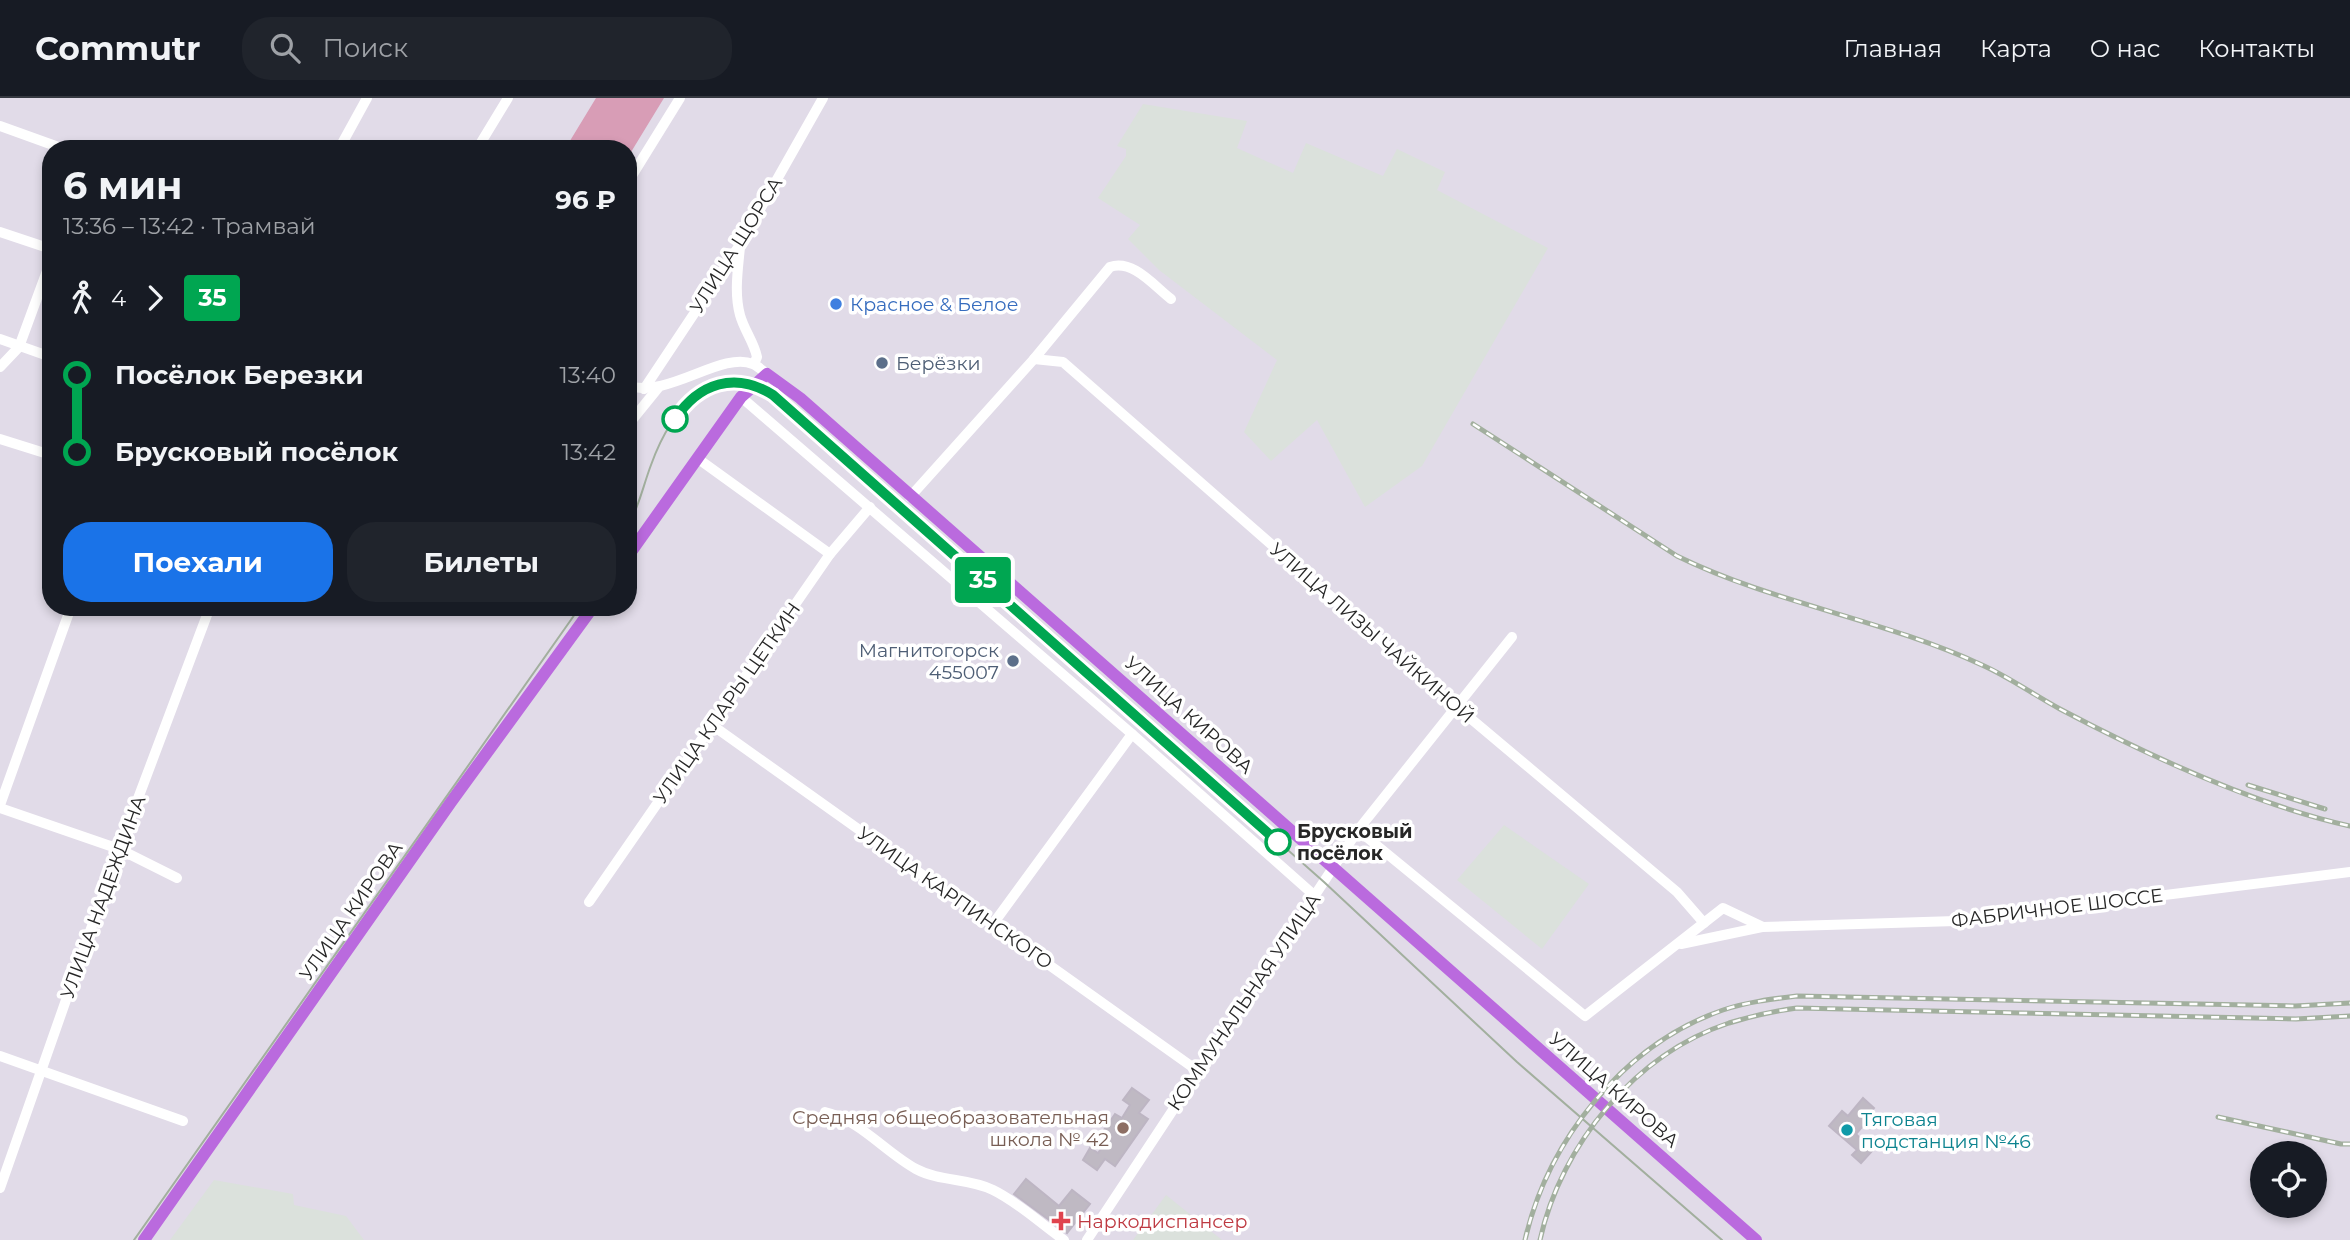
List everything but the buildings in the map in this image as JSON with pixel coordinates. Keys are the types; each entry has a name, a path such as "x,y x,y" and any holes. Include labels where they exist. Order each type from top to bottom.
{"main road":[{"name":"УЛИЦА КИРОВА","path":"767,374 800,398 1756,1240"},
{"path":"637,543 741,397 767,374"},
{"name":"УЛИЦА КИРОВА","path":"144,1240 443,813 586,616"}],"street":[{"path":"344,140 368,98"},
{"path":"482,140 508,98"},
{"path":"637,167 680,98"},
{"name":"УЛИЦА ЩОРСА","path":"644,389 741,243 823,98"},
{"path":"0,127 42,141"},
{"path":"0,232 42,246"},
{"path":"741,243 737,282 740,315 755,348 757,357 754,364"},
{"path":"911,497 1034,359 1110,267 1131,267 1171,299"},
{"path":"0,367 19,346 42,284"},
{"path":"0,339 42,354"},
{"name":"УЛИЦА ЛИЗЫ ЧАЙКИНОЙ","path":"1034,359 1063,362 1457,707 1677,892 1703,923"},
{"path":"637,388 658,388 721,366 754,364 767,374"},
{"path":"637,414 658,388"},
{"path":"741,397 1132,733 1315,895"},
{"path":"0,439 42,452"},
{"path":"697,458 830,554"},
{"name":"УЛИЦА КЛАРЫ ЦЕТКИН","path":"589,902 830,554 870,508"},
{"path":"68,616 0,806 119,849 177,878"},
{"name":"УЛИЦА НАДЕЖДИНА","path":"0,1188 119,849 207,616"},
{"name":"КОММУНАЛЬНАЯ УЛИЦА","path":"1087,1240 1358,830 1512,637"},
{"name":"УЛИЦА КАРПИНСКОГО","path":"712,725 1198,1072"},
{"path":"993,924 1132,733"},
{"path":"1358,830 1585,1016 1703,923"},
{"name":"ФАБРИЧНОЕ ШОССЕ","path":"1677,945 1763,927 1956,922 2350,872"},
{"name":"ФАБРИЧНОЕ ШОССЕ","path":"1703,923 1723,908 1763,927"},
{"path":"0,1056 183,1121"},
{"path":"825,1112 841,1116 915,1169 934,1177 962,1180 994,1190 1064,1240"}],"shaded area":[{"path":"596,98 664,98 637,142 637,140 570,140"},
{"path":"1143,104 1247,121 1237,148 1293,173 1306,143 1383,176 1397,149 1445,172 1437,190 1548,248 1422,466 1365,507 1317,420 1271,461 1244,432 1277,360 1159,270 1128,239 1140,225 1098,198 1126,156 1126,149 1117,146"},
{"path":"1504,825 1589,884 1542,949 1457,880"},
{"path":"214,1180 293,1194 294,1205 346,1216 364,1240 170,1240"},
{"path":"1166,1195 1222,1240 1133,1240"}],"tram line":[{"path":"637,505 659,445 682,409 696,396 713,386 731,382 751,385 773,395 1324,882 1517,1062 1722,1240"},
{"name":"35","path":"675,419 695,396 714,384 743,382 763,388 773,395 1278,842"},
{"path":"134,1240 574,616"}],"railway":[{"path":"1473,424 1677,556 1714,573 1944,649 1992,670 2094,727 2165,761 2239,792 2313,817 2350,826"},
{"path":"2248,785 2325,809"},
{"path":"1525,1240 1536,1203 1552,1167 1572,1132 1596,1100 1623,1071 1654,1046 1687,1026 1732,1007 1797,996 2295,1006 2350,1003"},
{"path":"1540,1240 1550,1205 1565,1170 1584,1138 1607,1108 1633,1080 1663,1057 1695,1037 1738,1020 1797,1008 2296,1019 2350,1016"},
{"path":"2218,1117 2350,1144"}],"place":[{"name":"Красное & Белое","path":"836,304"},
{"name":"Берёзки","path":"882,363"},
{"name":"Магнитогорск 455007","path":"1013,661"},
{"name":"Брусковый посёлок","path":"1278,842"},
{"name":"Средняя общеобразовательная школа № 42","path":"1123,1128"},
{"name":"Тяговая подстанция №46","path":"1847,1130"},
{"name":"Наркодиспансер","path":"1061,1221"}]}
